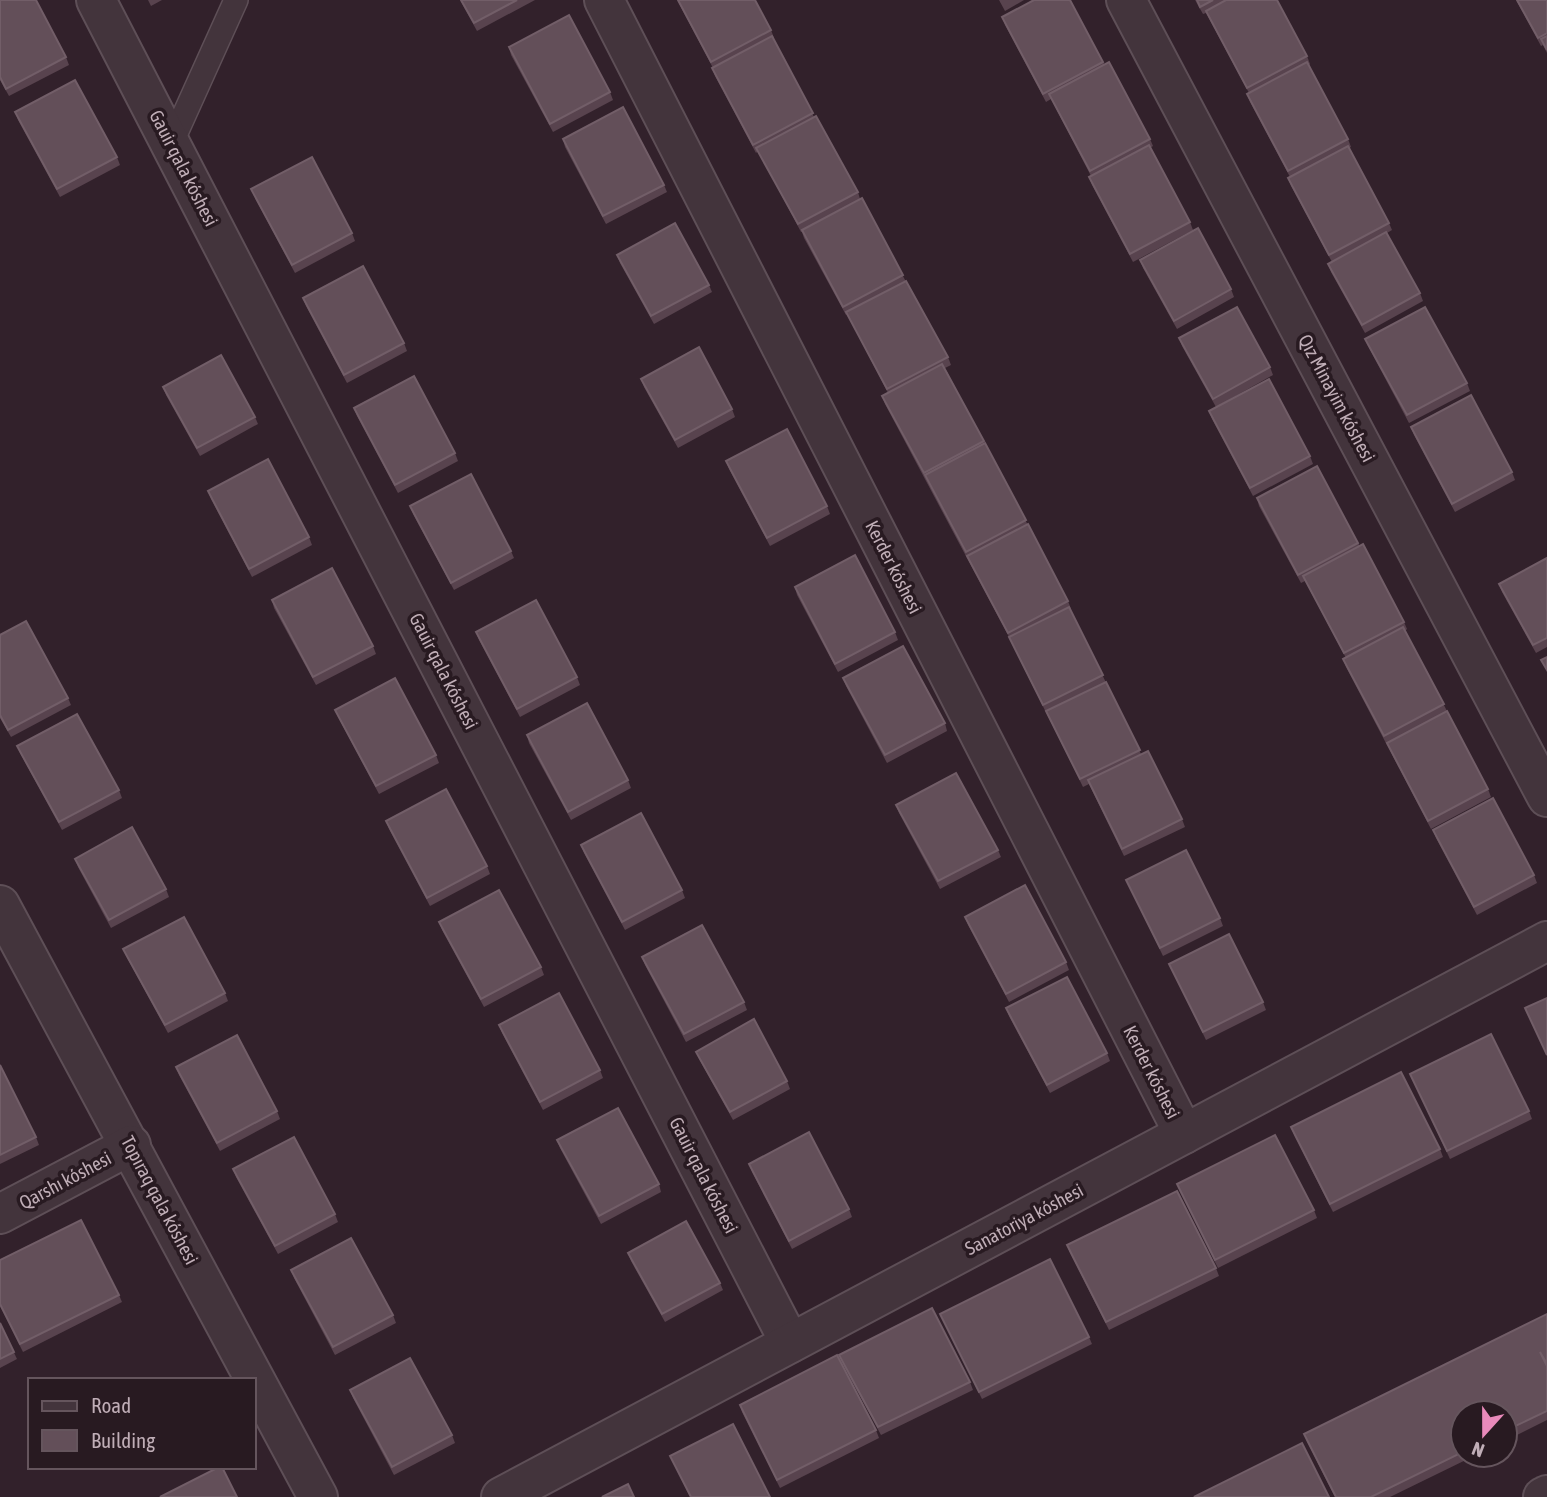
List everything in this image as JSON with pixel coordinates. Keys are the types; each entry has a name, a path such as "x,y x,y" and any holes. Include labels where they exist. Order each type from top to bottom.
{"street":[{"name":"Gauir qala kóshesi","path":"96,0 790,1343"},
{"name":"Kerder kóshesi","path":"604,0 1184,1134"},
{"name":"Qız Minayim kóshesi","path":"1126,0 1547,797"},
{"name":"Topıraq qala kóshesi","path":"0,905 255,1378"},
{"name":"Sanatoriya kóshesi","path":"501,1497 1547,941"},
{"name":"Qarshı kóshesi","path":"0,1214 131,1145"},
{"name":"Topıraq qala kóshesi","path":"256,1380 318,1497"}],"lane":[{"path":"172,144 236,0"}],"building":[{"path":"0,0 36,0 66,57 6,89 0,77"},
{"path":"461,0 517,0 474,23"},
{"path":"678,0 755,0 771,30 711,62"},
{"path":"1034,0 1070,0 1103,62 1043,94 1002,17"},
{"path":"1197,0 1213,0 1200,7"},
{"path":"1226,0 1277,0 1307,56 1247,88 1206,11"},
{"path":"1517,0 1547,0 1547,33 1538,38"},
{"path":"569,15 610,92 550,124 509,47"},
{"path":"772,36 813,113 753,145 712,68"},
{"path":"1547,36 1547,50 1541,39"},
{"path":"1109,62 1150,139 1090,171 1049,94"},
{"path":"1307,62 1348,139 1288,171 1247,94"},
{"path":"75,80 117,157 57,189 15,112"},
{"path":"623,107 664,185 603,216 563,139"},
{"path":"816,116 858,192 798,224 756,148"},
{"path":"1149,145 1190,222 1130,254 1089,177"},
{"path":"1348,146 1389,223 1329,255 1288,178"},
{"path":"312,157 352,233 292,265 251,189"},
{"path":"862,198 903,275 843,307 802,230"},
{"path":"675,223 709,285 651,316 617,255"},
{"path":"1198,228 1231,289 1174,321 1140,260"},
{"path":"1386,232 1420,293 1362,325 1328,264"},
{"path":"363,266 404,343 344,375 303,298"},
{"path":"906,281 948,357 887,389 846,312"},
{"path":"1237,307 1270,367 1213,399 1179,338"},
{"path":"1425,307 1467,383 1407,415 1365,339"},
{"path":"699,347 732,409 675,440 641,379"},
{"path":"221,355 255,417 197,448 163,387"},
{"path":"942,364 984,441 924,473 882,396"},
{"path":"414,376 455,453 395,485 354,408"},
{"path":"1269,379 1310,456 1250,488 1209,411"},
{"path":"1471,395 1512,472 1452,504 1411,427"},
{"path":"787,429 827,506 767,538 726,461"},
{"path":"985,443 1026,520 966,552 925,475"},
{"path":"268,459 309,537 249,569 208,491"},
{"path":"1317,466 1358,543 1298,575 1257,498"},
{"path":"471,474 511,551 451,583 410,506"},
{"path":"1028,524 1068,601 1008,633 967,556"},
{"path":"1363,544 1404,622 1344,653 1303,576"},
{"path":"855,555 895,632 835,664 795,587"},
{"path":"1547,558 1547,638 1533,645 1499,584"},
{"path":"332,568 373,646 313,677 272,600"},
{"path":"536,600 577,677 517,709 476,632"},
{"path":"1069,607 1103,675 1043,705 1009,637"},
{"path":"26,621 68,698 8,730 0,715 0,635"},
{"path":"1403,627 1444,704 1384,736 1343,659"},
{"path":"903,646 945,723 885,755 843,678"},
{"path":"1547,657 1547,670 1541,660"},
{"path":"395,678 436,755 376,786 335,710"},
{"path":"1106,682 1140,750 1080,779 1046,711"},
{"path":"587,703 628,780 568,812 527,735"},
{"path":"1447,711 1488,789 1428,821 1387,743"},
{"path":"77,714 119,790 59,822 17,746"},
{"path":"1148,751 1182,819 1122,849 1088,780"},
{"path":"956,773 998,850 938,881 896,805"},
{"path":"446,789 487,866 427,898 386,821"},
{"path":"1493,798 1534,875 1474,907 1433,830"},
{"path":"641,813 682,890 622,922 581,845"},
{"path":"132,827 166,889 109,920 75,859"},
{"path":"1186,850 1220,918 1160,948 1126,880"},
{"path":"1025,885 1066,962 1006,994 965,917"},
{"path":"499,890 541,967 481,999 439,922"},
{"path":"184,917 225,993 165,1025 123,949"},
{"path":"702,925 744,1002 684,1034 642,957"},
{"path":"1229,934 1263,1002 1203,1032 1169,964"},
{"path":"1067,977 1107,1053 1047,1085 1006,1008"},
{"path":"559,993 600,1070 540,1102 499,1025"},
{"path":"1547,998 1547,1055 1525,1008"},
{"path":"754,1019 787,1081 730,1112 696,1052"},
{"path":"1491,1034 1529,1111 1447,1151 1410,1074"},
{"path":"237,1035 277,1111 217,1143 176,1067"},
{"path":"0,1065 36,1137 0,1155"},
{"path":"1401,1072 1440,1149 1330,1204 1291,1127"},
{"path":"618,1108 659,1184 599,1216 557,1140"},
{"path":"809,1132 849,1209 789,1241 749,1164"},
{"path":"1275,1135 1314,1210 1215,1260 1177,1184"},
{"path":"294,1137 335,1214 275,1246 233,1169"},
{"path":"1177,1191 1216,1268 1106,1322 1067,1245"},
{"path":"81,1220 119,1295 20,1344 0,1304 0,1260"},
{"path":"686,1221 720,1283 662,1314 628,1253"},
{"path":"351,1238 393,1315 333,1347 291,1270"},
{"path":"1050,1259 1089,1337 979,1392 940,1314"},
{"path":"932,1308 970,1382 878,1427 839,1355"},
{"path":"1547,1314 1547,1364 1540,1352 1547,1366 1547,1411 1519,1424 1519,1399 1449,1399 1449,1459 1371,1497 1336,1497 1304,1434"},
{"path":"0,1323 14,1352 0,1359"},
{"path":"837,1355 876,1430 777,1480 740,1405"},
{"path":"410,1358 452,1435 392,1467 350,1390"},
{"path":"733,1424 770,1497 691,1497 670,1456"},
{"path":"1302,1443 1329,1497 1194,1497"},
{"path":"215,1469 223,1469 237,1497 160,1497"},
{"path":"628,1484 634,1497 602,1497"}]}
